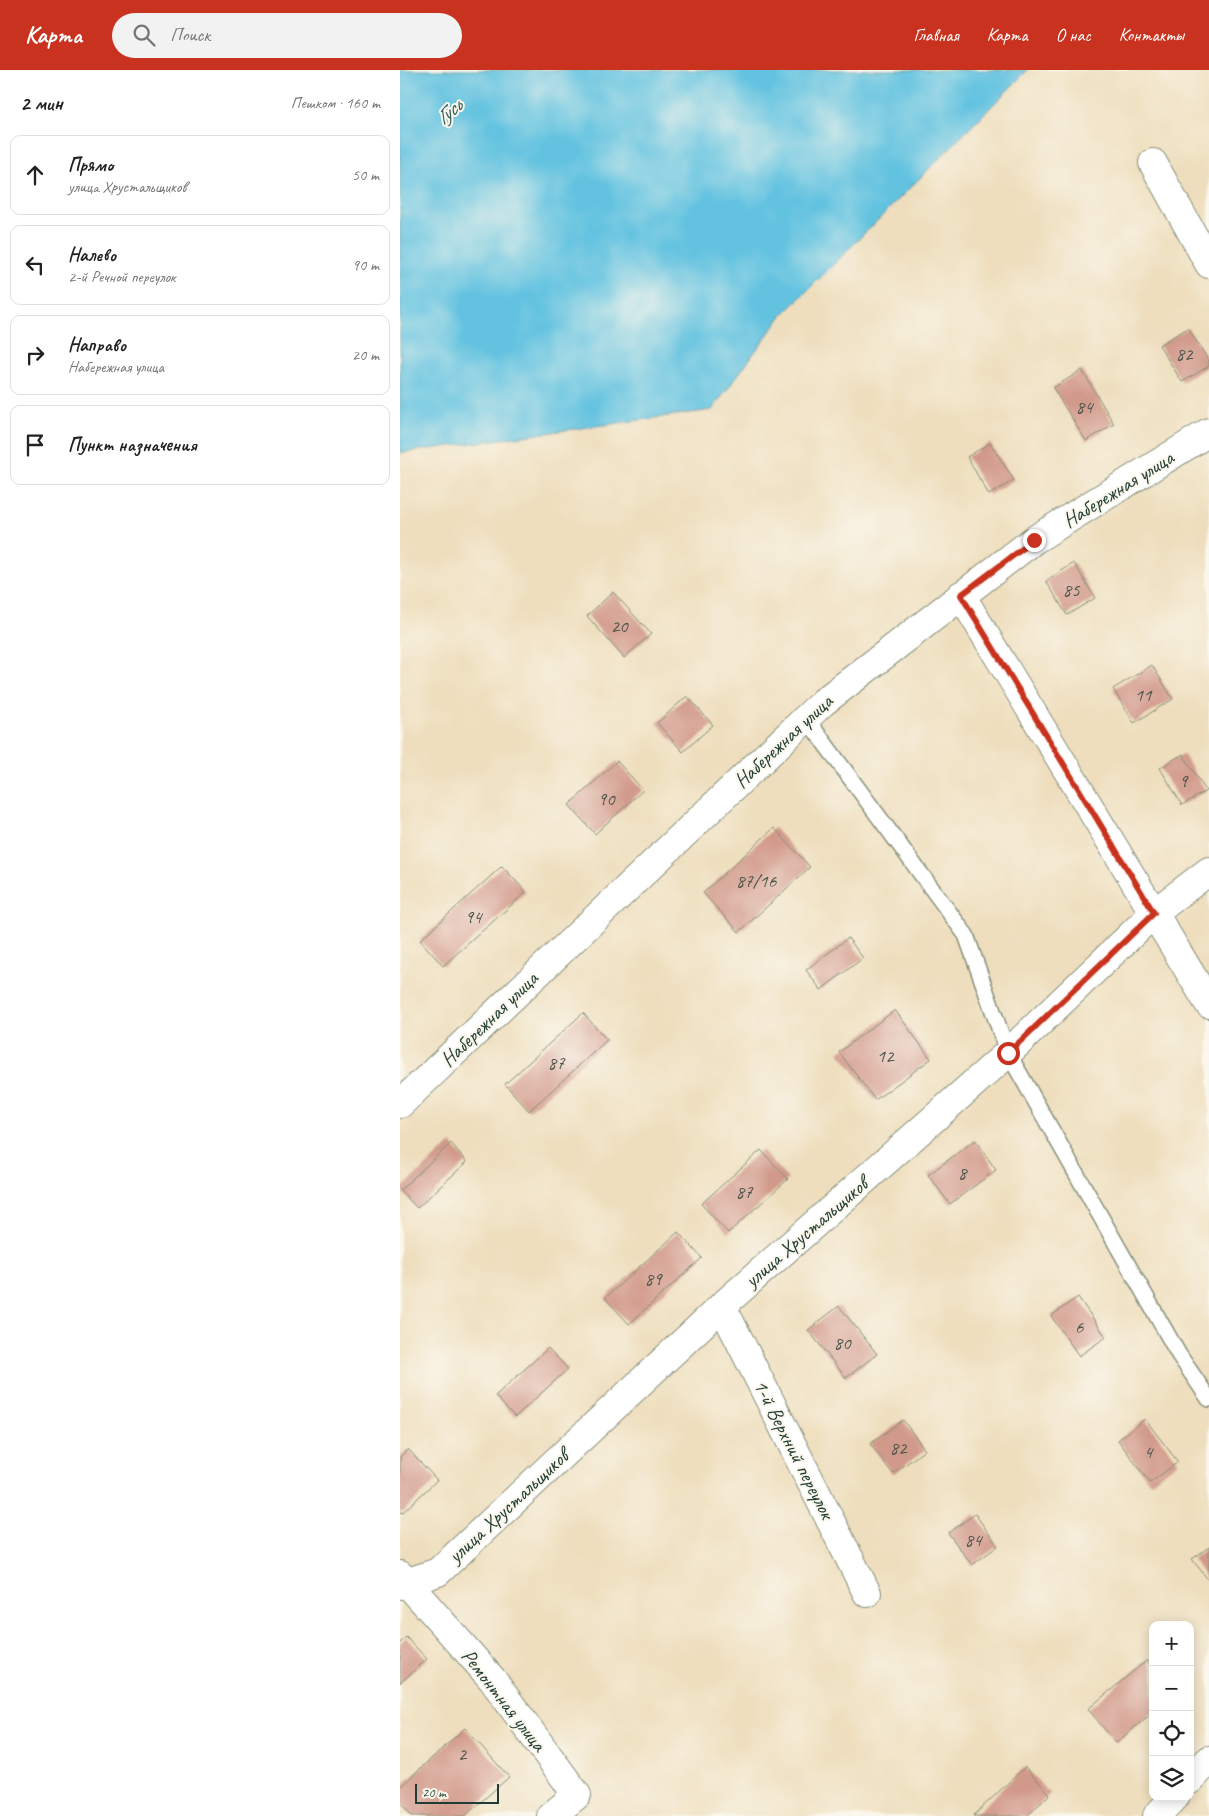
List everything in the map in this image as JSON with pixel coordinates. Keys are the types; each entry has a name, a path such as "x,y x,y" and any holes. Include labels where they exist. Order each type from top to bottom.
{"street":[{"path":"1153,163 1209,264"},
{"name":"Набережная улица","path":"400,1104 822,703 1034,540 1209,432"},
{"path":"961,595 1209,1004"},
{"name":"улица Хрустальщиков","path":"402,1581 438,1572 722,1306 1008,1053 1154,913 1209,871"},
{"name":"1-й Верхний переулок","path":"722,1306 867,1593"},
{"name":"Ремонтная улица","path":"402,1581 492,1679 577,1795 551,1816"},
{"path":"1194,1776 1209,1760"},
{"path":"1157,1816 1171,1801"}],"lane":[{"path":"806,718 966,935 1008,1053 1179,1355 1209,1399"}],"water":[{"name":"Гусь","path":"400,70 1028,70 780,318 712,410 400,453"}],"building":[{"path":"1188,328 1209,361 1209,366 1182,382 1159,345"},
{"path":"1082,370 1114,424 1086,441 1053,388"},
{"path":"990,443 1014,480 989,495 967,457"},
{"path":"1074,563 1095,598 1067,615 1046,581"},
{"path":"613,592 651,634 624,658 587,616"},
{"path":"1152,665 1173,699 1134,723 1113,689"},
{"path":"687,696 713,725 683,752 657,723"},
{"path":"1183,754 1206,791 1182,805 1160,768"},
{"path":"617,761 643,790 595,834 569,805"},
{"path":"774,828 810,867 739,932 703,893"},
{"path":"502,866 526,892 443,966 420,940"},
{"path":"848,938 863,958 821,990 806,970"},
{"path":"895,1010 931,1059 875,1100 839,1052"},
{"path":"583,1013 607,1040 529,1111 505,1084"},
{"path":"975,1140 996,1170 950,1204 928,1175"},
{"path":"451,1143 467,1162 417,1208 400,1190"},
{"path":"761,1150 788,1179 728,1233 701,1204"},
{"path":"678,1232 702,1258 629,1324 605,1298"},
{"path":"1078,1297 1106,1337 1079,1356 1051,1316"},
{"path":"839,1306 877,1354 846,1378 808,1330"},
{"path":"548,1348 568,1369 515,1417 495,1396"},
{"path":"1145,1419 1178,1462 1150,1483 1118,1440"},
{"path":"903,1420 925,1450 893,1474 870,1444"},
{"path":"408,1449 437,1480 402,1513 400,1511 400,1457"},
{"path":"975,1514 998,1546 972,1565 948,1533"},
{"path":"1209,1547 1209,1581 1192,1559"},
{"path":"406,1637 427,1659 400,1683 400,1643"},
{"path":"1147,1660 1149,1663 1149,1715 1116,1743 1088,1709"},
{"path":"465,1728 509,1777 465,1816 412,1816 400,1802 400,1787"},
{"path":"1025,1767 1050,1794 1027,1816 973,1816"}],"route":[{"path":"1008,1053 1154,913 961,595 1034,540"}]}
